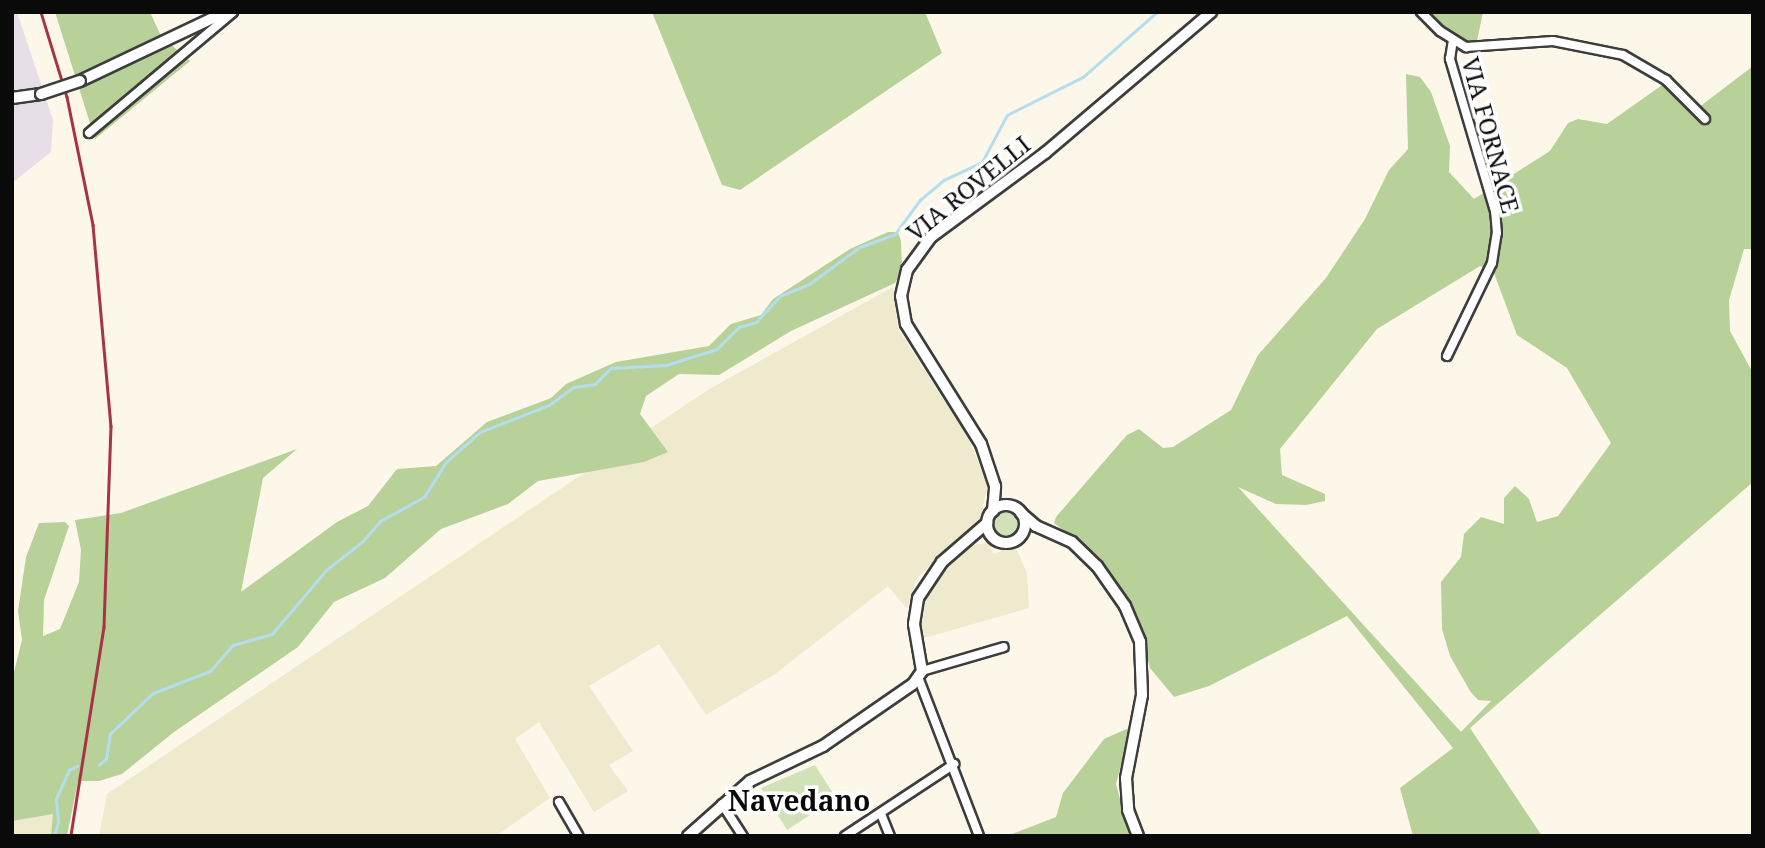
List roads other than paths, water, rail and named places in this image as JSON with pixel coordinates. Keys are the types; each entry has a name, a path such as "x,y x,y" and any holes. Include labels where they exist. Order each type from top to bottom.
{"street":[{"path":"12,98 41,94 80,81 225,12"},
{"path":"89,134 233,12"},
{"name":"VIA ROVELLI","path":"1012,506 995,486 981,444 906,324 901,296 907,270 931,237 1045,153 1210,12"},
{"name":"VIA FORNACE","path":"1421,12 1453,41 1450,59 1495,211 1497,233 1492,263 1447,356"},
{"path":"1453,41 1477,49 1553,41 1598,47 1657,74 1705,119"},
{"name":"VIA ROVELLI","path":"993,511 995,486"},
{"path":"979,836 920,674 914,624 918,598 931,574 987,523 993,511 1012,506 1036,526 1072,542 1097,566 1125,606 1140,642 1142,695 1126,778 1128,810 1139,836"},
{"path":"1019,538 1025,526 1021,513"},
{"path":"987,523 995,539"},
{"path":"966,541 977,537 1007,543 1052,532"},
{"path":"688,836 722,804 769,770 822,746 920,674 1004,647"},
{"path":"845,836 954,764"},
{"path":"559,802 579,836"},
{"path":"722,804 743,836"},
{"path":"881,814 890,836"}],"waterway":[{"path":"99,765 106,759 110,734 153,693 210,671 233,645 272,634 326,570 362,542 380,521 424,497 446,462 480,432 549,405 574,387 595,384 611,368 666,365 717,349 739,327 756,322 780,296 809,284 860,247 895,234 920,200 944,180 982,162 1007,115 1083,77 1157,12"},
{"path":"54,836 58,822 56,799 69,770 77,766"}],"railway":[{"path":"41,12 67,97 93,225 111,426 104,627 71,836"}],"district":[{"name":"Navedano","path":"799,800"}]}
